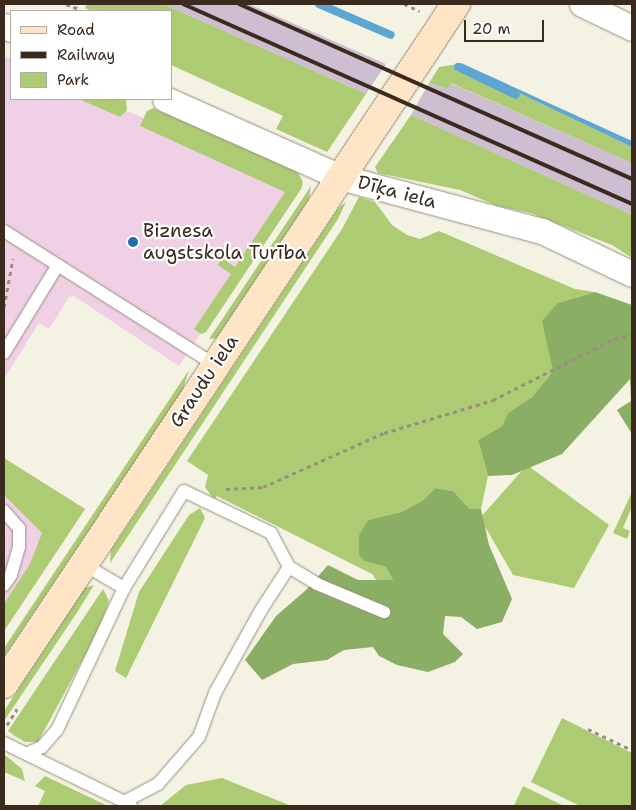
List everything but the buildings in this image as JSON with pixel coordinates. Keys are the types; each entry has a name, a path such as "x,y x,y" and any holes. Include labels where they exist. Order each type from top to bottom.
{"main road":[{"name":"Graudu iela","path":"4,684 404,78 456,4"}],"street":[{"path":"582,4 632,28"},
{"name":"Dīķa iela","path":"167,100 340,177 542,231 632,274"}],"lane":[{"path":"4,231 215,365"},
{"path":"4,353 58,265"},
{"path":"28,753 42,748 57,730 124,588 184,491 271,533 289,567 317,584 384,612"},
{"path":"4,511 19,528 19,547 11,575 4,585"},
{"path":"83,564 124,588"},
{"path":"4,743 28,753 129,804 158,784 199,737 215,693 260,610 289,567"}],"path":[{"path":"66,4 78,10 81,4"},
{"path":"404,4 421,11"},
{"path":"4,307 17,239"},
{"path":"184,491 209,496 237,487 263,487 384,433 493,400 614,339 632,334"},
{"path":"588,730 632,750"}],"shaded area":[{"path":"163,4 249,4 386,64 366,94"},
{"name":"Biznesa augstskola Turība","path":"4,56 10,59 10,100 103,100 299,187 179,366 74,296 69,297 49,329 39,323 4,379"},
{"path":"429,83 448,89 450,83 632,163 632,215 411,115"},
{"path":"4,458 85,509 4,631"}],"green space":[{"path":"87,4 163,4 366,94 327,152 276,129 283,116 172,65 172,10 90,10 85,8"},
{"path":"458,64 632,147 632,163 451,83 448,89 429,83 439,67"},
{"path":"81,100 126,100 127,110 120,117"},
{"path":"153,108 297,171 303,182 301,189 206,332 201,334 194,329 231,274 218,265 222,258 235,267 285,192 140,126 147,111"},
{"path":"411,115 632,215 632,258 612,245 530,213 497,206 460,190 378,173 375,167"},
{"path":"311,186 309,199 219,338 209,339"},
{"path":"359,197 375,202 392,225 407,235 420,239 439,231 575,289 595,292 558,303 549,349 553,371 532,397 508,413 502,426 478,440 488,476 481,509 470,509 453,491 435,488 422,501 401,512 368,520 359,535 364,561 386,567 393,580 377,581 372,574 217,496 214,500 205,487 208,475 187,461 342,229"},
{"path":"346,202 338,219 110,563 111,550 339,207"},
{"path":"595,292 632,305 632,434 617,410 631,401 630,379 562,454 512,475 488,476 478,440 502,426 508,413 532,397 553,371 542,321 558,303"},
{"path":"189,370 182,392 4,657 4,648"},
{"path":"4,458 85,509 4,631 4,604 30,564 42,533 4,495"},
{"path":"527,465 609,525 574,588 513,575 480,518"},
{"path":"435,488 453,491 470,509 481,509 489,545 512,599 502,622 477,629 461,617 445,616 443,634 463,654 455,662 428,672 397,665 379,656 373,647 344,650 327,660 293,664 262,680 245,660 276,616 306,590 328,565 358,580 393,580 386,567 364,561 359,555 359,535 368,520 401,512 422,501"},
{"path":"632,492 632,507 623,528 630,531 627,539 613,533"},
{"path":"200,508 205,518 126,678 115,671 139,592 189,515"},
{"path":"94,585 4,721 4,711 85,588"},
{"path":"103,589 109,601 99,629 38,742 25,742 8,731"},
{"path":"562,718 632,753 632,806 580,806 531,782"},
{"path":"5,755 22,769 25,781 4,772"},
{"path":"45,776 108,806 38,806 45,791 35,786"},
{"path":"222,778 292,806 160,806 186,785"},
{"path":"523,786 564,806 514,806"}],"water":[{"path":"461,63 632,141 632,147 458,64"}],"waterway":[{"path":"319,4 391,35"},
{"path":"458,67 516,95"}],"railway":[{"path":"183,4 632,204"},
{"path":"239,4 632,179"}],"place":[{"name":"Biznesa augstskola Turība","path":"133,242"}]}
